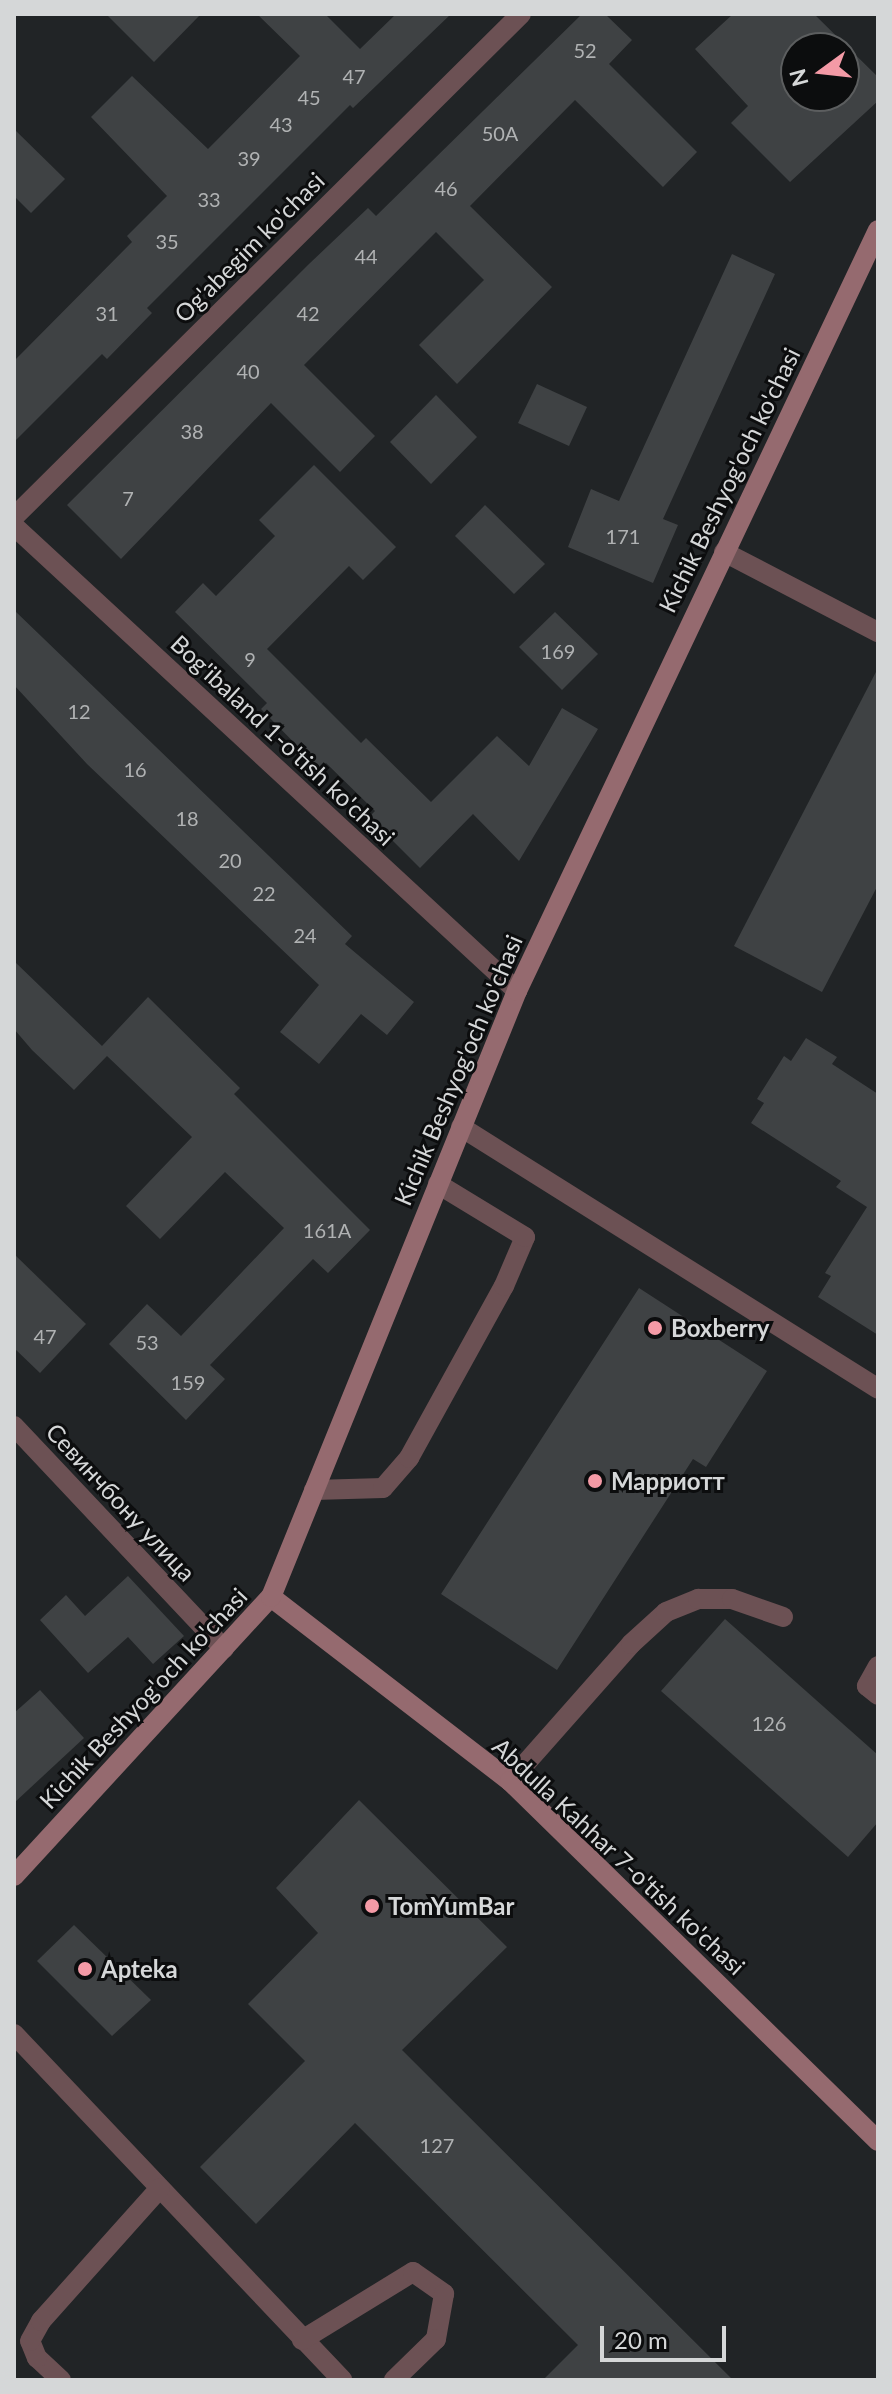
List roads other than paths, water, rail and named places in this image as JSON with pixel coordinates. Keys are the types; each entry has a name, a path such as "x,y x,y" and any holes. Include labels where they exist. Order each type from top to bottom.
{"street":[{"name":"Og'abegim ko'chasi","path":"14,517 521,14"},
{"name":"Kichik Beshyog'och ko'chasi","path":"14,1876 271,1597 517,991 878,230"},
{"name":"Bog'ibaland 1-o'tish ko'chasi","path":"14,526 517,991"},
{"path":"724,552 878,632"},
{"path":"461,1127 878,1389"},
{"path":"314,1490 383,1488 409,1458 525,1237 438,1184"},
{"name":"Севинчбону улица","path":"14,1426 224,1649"},
{"name":"Abdulla Kahhar 7-o'tish ko'chasi","path":"271,1597 510,1781 878,2141"},
{"path":"510,1781 631,1644 666,1612 698,1599 732,1599 783,1617"},
{"path":"878,1666 867,1686 878,1695"},
{"path":"14,2034 342,2380"},
{"path":"61,2380 37,2358 30,2341 41,2321 160,2188"},
{"path":"302,2340 413,2272 444,2294 436,2339 394,2380"}],"place":[{"name":"Boxberry","path":"655,1328"},
{"name":"Марриотт","path":"595,1481"},
{"name":"TomYumBar","path":"372,1906"},
{"name":"Apteka","path":"85,1969"}]}
